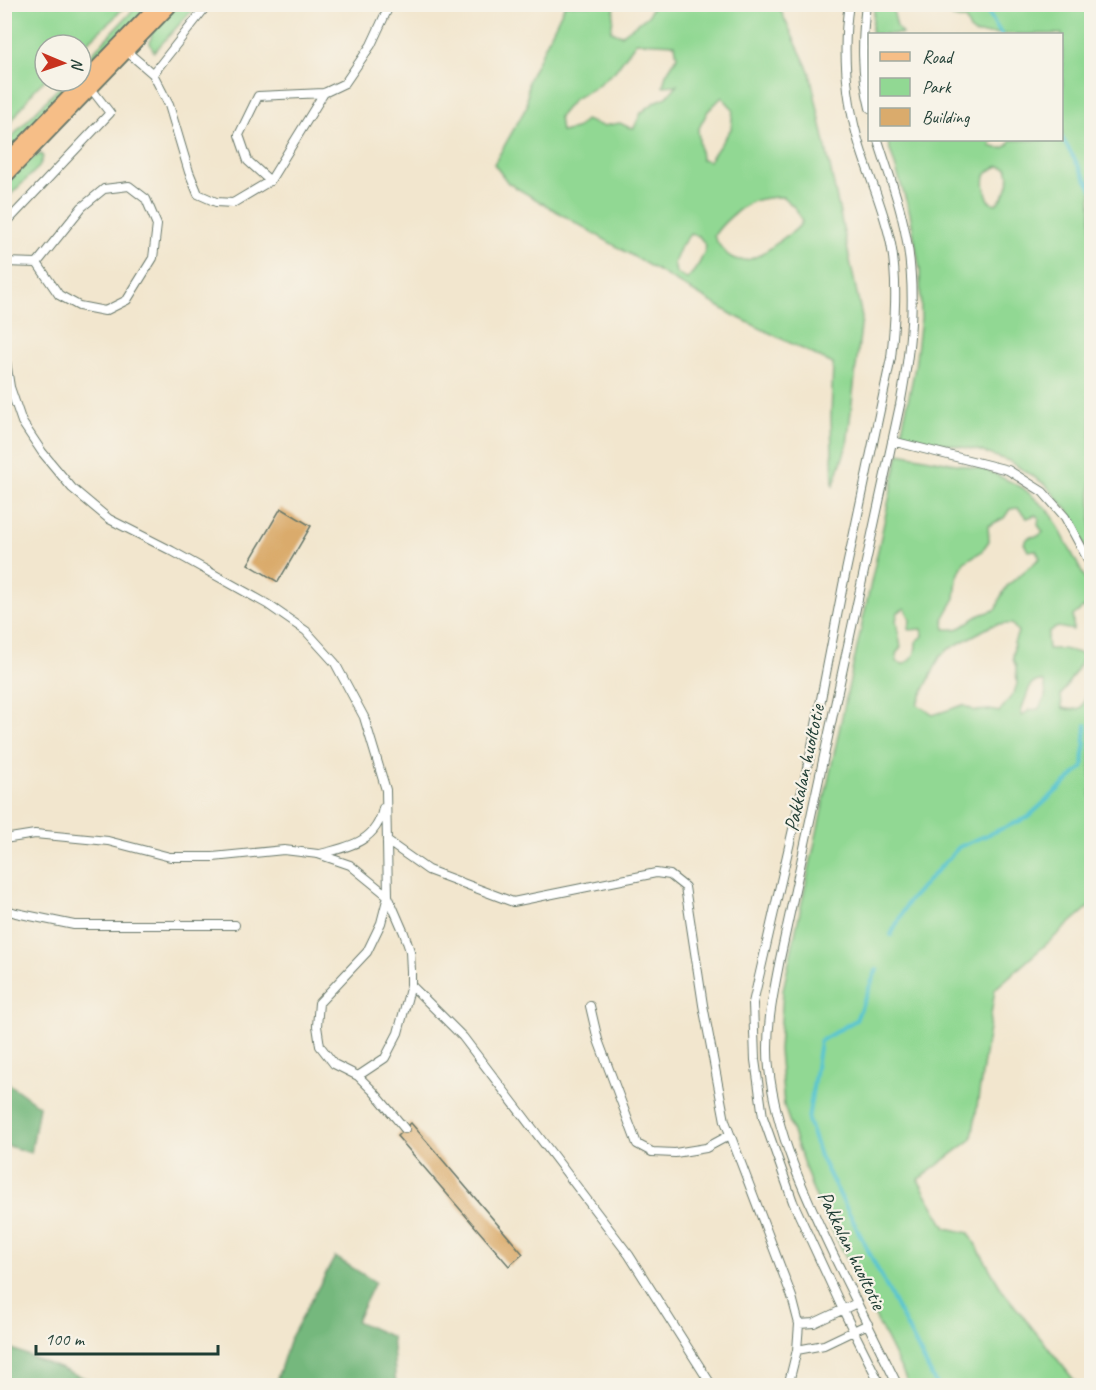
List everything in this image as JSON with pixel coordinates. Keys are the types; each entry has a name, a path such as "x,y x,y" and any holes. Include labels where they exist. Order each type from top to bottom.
{"main road":[{"path":"93,79 165,4"},
{"path":"4,171 79,93"}],"lane":[{"path":"153,74 208,4"},
{"path":"270,181 248,161 239,135 258,96 324,93 345,83 371,45 390,4"},
{"path":"849,4 847,18 849,101 858,140 882,210 891,245 895,285 895,321 891,358 811,751 753,1003 755,1060 763,1117 794,1202 843,1310 881,1386"},
{"path":"866,4 863,69 868,97"},
{"path":"123,48 153,74 169,105 198,194 216,202 233,203 270,181 324,93"},
{"path":"4,225 110,113 93,91"},
{"name":"Pakkalan huoltotie","path":"878,141 903,219 909,251 912,315 908,361 780,959 769,1030 769,1067 776,1109 788,1151 816,1218 898,1386"},
{"path":"129,186 146,199 157,225 153,258 127,300 105,311 78,306 59,295 37,263 82,207 104,189 129,186"},
{"path":"4,262 37,263"},
{"path":"4,348 10,387 22,422 42,452 72,488 109,519 172,550 267,604 306,631 335,663 363,717 386,790 388,896 381,923 367,952 319,1003 317,1026 320,1046 334,1064 358,1076 405,1129"},
{"path":"892,441 1008,470 1044,492 1065,517 1092,567"},
{"path":"318,854 353,845 369,836 381,818 386,790"},
{"path":"4,839 35,834 108,841 170,857 213,857 284,850 318,854 350,865 388,896 410,951 411,985 399,1032 385,1058 358,1076"},
{"path":"387,841 428,870 513,902 656,873 670,875 684,887 725,1121 792,1297 799,1324 797,1350 788,1386"},
{"path":"4,909 74,924 235,925"},
{"path":"411,985 463,1037 629,1255 712,1386"},
{"path":"590,1006 598,1040 637,1144 652,1152 675,1153 706,1148 730,1135"},
{"path":"799,1324 814,1323 857,1303"},
{"path":"797,1350 824,1345 868,1324"}],"green space":[{"path":"5,4 126,5 93,37 93,33 33,33 33,92 5,130"},
{"path":"875,4 906,5 893,10 897,27 901,33 871,33"},
{"path":"1090,4 1091,6 1091,560 1070,513 1045,484 1009,461 977,450 901,435 915,367 921,318 920,270 910,213 887,141 992,141 990,146 1001,148 1008,145 1010,141 1063,141 1063,33 974,33 965,19 954,18 943,5","holes":["999,166 1007,168 1008,183 1000,201 996,204 990,202 985,186 986,174"]},
{"path":"138,5 151,5 93,66 93,52"},
{"path":"177,5 197,5 154,52 150,43 152,32"},
{"path":"565,5 615,5 611,31 621,35 648,16 653,5 778,5 810,73 862,317 847,445 833,487 831,417 833,364 735,316 508,183 494,164 527,106 528,81","holes":["636,42 675,44 677,57 666,74 663,86 677,85 667,97 655,102 641,113 634,128 620,123 603,126 585,120 576,129 561,132 559,117 574,99 594,88 615,71","722,97 733,109 731,129 709,161 701,159 698,130 708,111","783,197 796,209 802,222 762,254 745,260 737,260 721,248 714,236 721,226 738,211 749,203 761,199","690,234 699,236 706,246 699,264 687,279 676,273 674,263 681,246"]},
{"path":"54,93 68,93 5,158 5,144"},
{"path":"41,154 43,157 39,167 5,200 5,185 29,159"},
{"path":"899,453 987,470 1023,488 1051,513 1091,590 1091,617 1084,607 1073,616 1073,630 1058,627 1049,631 1047,639 1048,649 1063,649 1083,654 1091,636 1091,653 1085,656 1061,695 1062,708 1071,710 1082,707 1091,678 1091,905 995,989 972,1139 918,1180 946,1228 969,1233 1002,1290 1078,1385 909,1385 813,1191 784,1106 779,1050 783,990","holes":["1018,508 1027,518 1035,515 1039,517 1038,525 1043,532 1038,536 1029,537 1024,543 1028,551 1036,550 1040,558 1007,586 997,609 978,616 960,628 945,629 943,619 955,598 957,578 964,562 981,552 989,541 988,526 1004,518 1010,509","905,608 910,619 909,630 922,629 923,636 916,642 912,658 903,664 897,662 896,654 901,647 896,620 898,612","1012,624 1018,632 1014,643 1013,659 1017,684 1014,693 999,712 975,711 963,705 933,715 917,704 941,655 991,626","1044,682 1046,693 1038,709 1030,710 1021,716 1031,684"]},
{"path":"5,1081 39,1106 31,1153 5,1145"},
{"path":"335,1257 375,1282 356,1321 392,1337 396,1385 275,1385 290,1339"},
{"path":"5,1346 101,1385 5,1385"}],"building":[{"path":"281,508 311,526 278,582 248,564"},
{"path":"411,1123 523,1254 509,1266 397,1136"}],"waterway":[{"path":"983,4 1000,33"},
{"path":"1063,140 1092,189"},
{"path":"891,935 908,902 959,847 1027,818 1083,767 1086,725"},
{"path":"877,969 856,1020 820,1041 808,1120 820,1156 937,1386"}]}
